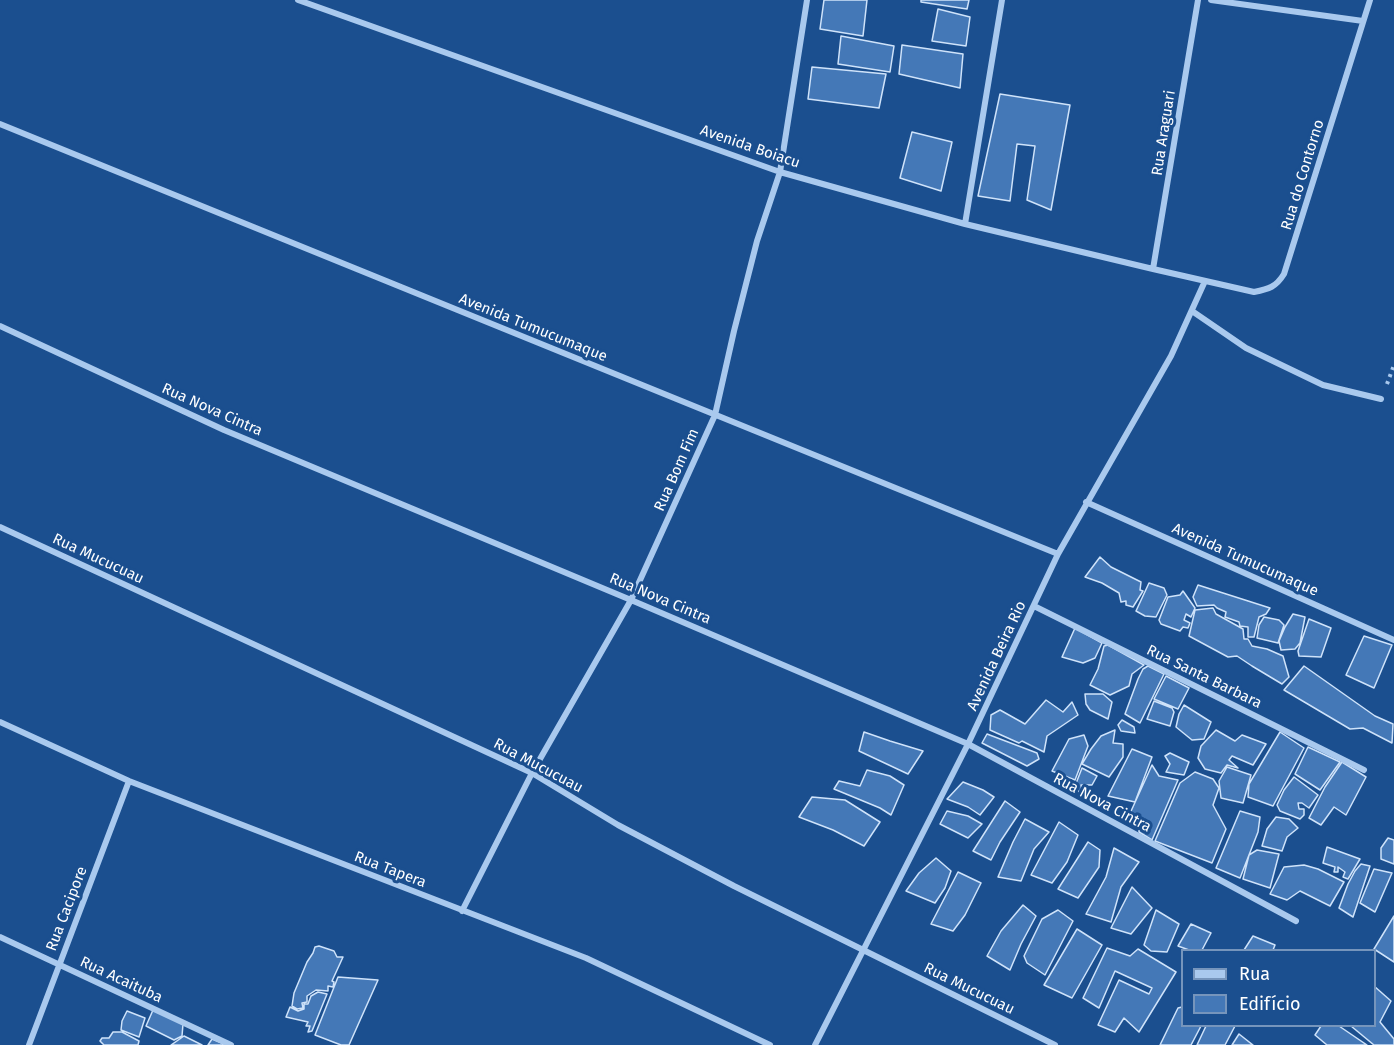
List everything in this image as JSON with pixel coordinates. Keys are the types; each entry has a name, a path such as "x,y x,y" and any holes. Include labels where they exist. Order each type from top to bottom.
{"street":[{"name":"Avenida Boiacu","path":"298,0 780,172 964,224 1205,281"},
{"name":"Rua Bom Fim","path":"462,911 532,773 631,600 715,415 757,241 780,172 807,0"},
{"path":"964,224 1002,0"},
{"name":"Rua Araguari","path":"1153,269 1198,0"},
{"path":"1211,0 1363,21"},
{"name":"Rua do Contorno","path":"1205,281 1254,292 1270,288 1284,274 1370,0"},
{"name":"Avenida Tumucumaque","path":"0,124 1058,554"},
{"name":"Avenida Beira Rio","path":"815,1045 968,744 1058,554 1171,356 1205,281"},
{"path":"1192,311 1246,348 1323,385 1381,399"},
{"name":"Rua Nova Cintra","path":"0,326 224,430 968,744 1296,921"},
{"name":"Avenida Tumucumaque","path":"1086,502 1394,640"},
{"name":"Rua Mucucuau","path":"0,527 532,773 629,830 734,886 1056,1045"},
{"name":"Rua Santa Barbara","path":"1034,606 1364,770"},
{"name":"Rua Tapera","path":"0,722 129,781 586,958 770,1045"},
{"name":"Rua Cacipore","path":"28,1045 129,781"},
{"name":"Rua Acaituba","path":"0,937 231,1045"}],"building":[{"path":"824,0 867,0 863,36 820,29"},
{"path":"921,0 969,0 967,9 921,2"},
{"path":"938,9 970,17 966,46 932,41"},
{"path":"841,36 894,46 890,72 838,64"},
{"path":"902,45 963,54 960,88 899,74"},
{"path":"812,67 886,74 879,108 808,99"},
{"path":"1000,94 1070,105 1051,210 1027,200 1035,146 1017,144 1010,201 978,196"},
{"path":"912,132 952,142 941,191 900,178"},
{"path":"1100,557 1111,567 1141,582 1140,590 1143,591 1133,607 1126,605 1126,601 1121,602 1119,593 1102,583 1085,577"},
{"path":"1149,583 1164,588 1167,595 1156,617 1145,616 1136,611"},
{"path":"1198,585 1270,608 1266,614 1259,617 1254,637 1248,637 1248,627 1240,626 1239,622 1225,617 1226,612 1214,605 1197,606 1193,597"},
{"path":"1183,591 1195,608 1191,617 1186,614 1184,620 1190,623 1188,628 1183,627 1180,631 1161,624 1159,620 1168,597 1180,595"},
{"path":"1213,608 1216,614 1243,629 1244,639 1248,639 1252,646 1283,656 1289,677 1282,684 1237,656 1228,657 1189,636 1195,610"},
{"path":"1293,614 1305,617 1300,643 1295,649 1281,650 1279,641"},
{"path":"1264,617 1279,620 1284,625 1278,643 1257,638 1259,625"},
{"path":"1309,619 1331,628 1321,657 1299,656 1298,651"},
{"path":"1075,628 1102,643 1095,658 1083,663 1062,657"},
{"path":"1364,636 1392,645 1374,688 1346,675"},
{"path":"1108,645 1144,665 1132,674 1129,686 1110,695 1090,685 1098,669 1104,646"},
{"path":"1148,666 1164,674 1140,723 1125,714 1138,679 1143,669"},
{"path":"1304,666 1375,716 1393,724 1392,743 1363,728 1350,729 1284,690"},
{"path":"1166,676 1189,688 1178,709 1154,699"},
{"path":"1085,694 1103,694 1112,702 1108,719 1090,710 1086,704"},
{"path":"1046,700 1063,712 1072,702 1078,715 1047,736 1044,752 1022,741 1019,743 990,730 991,715 1000,710 1025,724"},
{"path":"1154,701 1172,708 1174,712 1170,726 1147,719"},
{"path":"1184,705 1211,722 1204,739 1192,740 1176,727"},
{"path":"1122,720 1134,727 1135,733 1121,731 1118,725"},
{"path":"1115,730 1113,743 1123,744 1123,757 1109,777 1082,764 1101,736"},
{"path":"1216,730 1235,741 1242,735 1266,744 1253,765 1232,756 1229,760 1238,768 1227,765 1221,773 1205,769 1198,758 1201,746"},
{"path":"864,732 923,751 908,774 859,751"},
{"path":"1280,732 1304,748 1273,806 1248,797 1249,784"},
{"path":"987,734 1037,753 1039,759 1027,766 982,743"},
{"path":"1084,735 1088,746 1075,780 1052,771 1069,739"},
{"path":"1308,747 1340,762 1320,790 1295,774"},
{"path":"1132,749 1152,757 1135,802 1108,796"},
{"path":"1170,753 1189,762 1184,775 1166,772 1170,764 1165,756"},
{"path":"1342,762 1366,777 1346,815 1334,807 1321,825 1309,818 1325,787"},
{"path":"1152,765 1159,776 1178,780 1152,840 1139,832 1139,825 1127,820"},
{"path":"1227,767 1251,775 1243,803 1221,798 1219,781"},
{"path":"1082,768 1097,776 1092,785 1081,785 1080,793 1075,786"},
{"path":"867,770 890,776 904,785 891,815 880,808 834,789 839,781 860,786"},
{"path":"1195,772 1213,779 1219,788 1213,805 1226,829 1212,863 1155,841 1180,783"},
{"path":"1294,777 1318,795 1309,808 1298,803 1299,809 1304,809 1304,815 1300,819 1280,811 1277,805 1284,790"},
{"path":"963,782 994,797 980,815 968,807 947,799"},
{"path":"812,797 845,800 880,822 864,846 833,830 799,817"},
{"path":"1005,801 1020,812 991,860 973,851"},
{"path":"947,811 968,816 982,824 968,838 940,824"},
{"path":"1240,811 1260,817 1258,832 1240,878 1216,868"},
{"path":"1276,817 1289,819 1298,828 1287,837 1282,851 1262,846 1267,829"},
{"path":"1025,819 1049,832 1034,849 1021,881 998,877 1013,842"},
{"path":"1059,822 1078,835 1067,862 1052,883 1031,875"},
{"path":"1388,838 1394,840 1394,864 1381,859 1381,848"},
{"path":"1088,842 1100,850 1099,867 1078,898 1058,889"},
{"path":"1327,847 1360,859 1348,879 1343,877 1345,872 1338,867 1338,872 1334,872 1335,867 1323,863"},
{"path":"1114,848 1139,862 1121,887 1111,922 1086,914 1106,877"},
{"path":"1257,850 1279,854 1270,888 1243,879 1249,855"},
{"path":"936,858 951,871 945,888 935,903 906,891 919,873"},
{"path":"1361,864 1370,866 1353,917 1339,908 1348,884"},
{"path":"1304,865 1344,882 1330,906 1300,891 1287,900 1270,894 1284,867"},
{"path":"1374,869 1392,873 1375,912 1360,903"},
{"path":"958,872 981,883 965,915 953,931 931,924"},
{"path":"1132,887 1152,908 1131,934 1111,928"},
{"path":"1023,905 1036,916 1010,970 987,956 1001,931"},
{"path":"1058,910 1073,921 1045,975 1027,963 1024,956 1042,919"},
{"path":"1156,910 1179,924 1167,952 1151,951 1144,945"},
{"path":"1394,916 1394,962 1374,949"},
{"path":"1191,924 1211,933 1203,949 1186,949 1178,946"},
{"path":"1077,929 1102,945 1072,998 1044,985"},
{"path":"1253,936 1275,945 1273,949 1245,949"},
{"path":"319,946 334,951 337,957 343,957 332,981 334,982 333,987 328,986 328,991 316,990 307,996 307,1002 302,1003 303,1008 297,1009 292,1006 294,993 307,962 315,947"},
{"path":"1107,948 1130,956 1138,949 1176,972 1139,1032 1124,1018 1115,1032 1098,1025 1119,980 1149,994 1152,988 1115,971 1099,1008 1083,998"},
{"path":"338,977 378,980 349,1045 341,1045 315,1035"},
{"path":"1376,988 1391,1001 1380,1022 1394,1039 1394,1045 1374,1045 1352,1027 1376,1027"},
{"path":"318,992 327,994 312,1031 308,1032 310,1026 306,1026 308,1022 286,1017 290,1007 298,1011 304,1009 304,1004 308,1004 311,996"},
{"path":"1181,1007 1181,1027 1200,1027 1191,1045 1160,1045 1178,1008"},
{"path":"153,1010 183,1024 182,1036 174,1040 146,1026"},
{"path":"127,1011 145,1018 139,1037 121,1030"},
{"path":"1206,1027 1234,1027 1225,1045 1197,1045"},
{"path":"1320,1027 1340,1027 1367,1045 1327,1045 1315,1035"},
{"path":"113,1032 122,1032 139,1041 138,1045 104,1045 100,1041 102,1038 109,1038"},
{"path":"1239,1034 1253,1045 1232,1045"},
{"path":"184,1036 202,1045 171,1045"},
{"path":"212,1039 226,1045 208,1045"}]}
